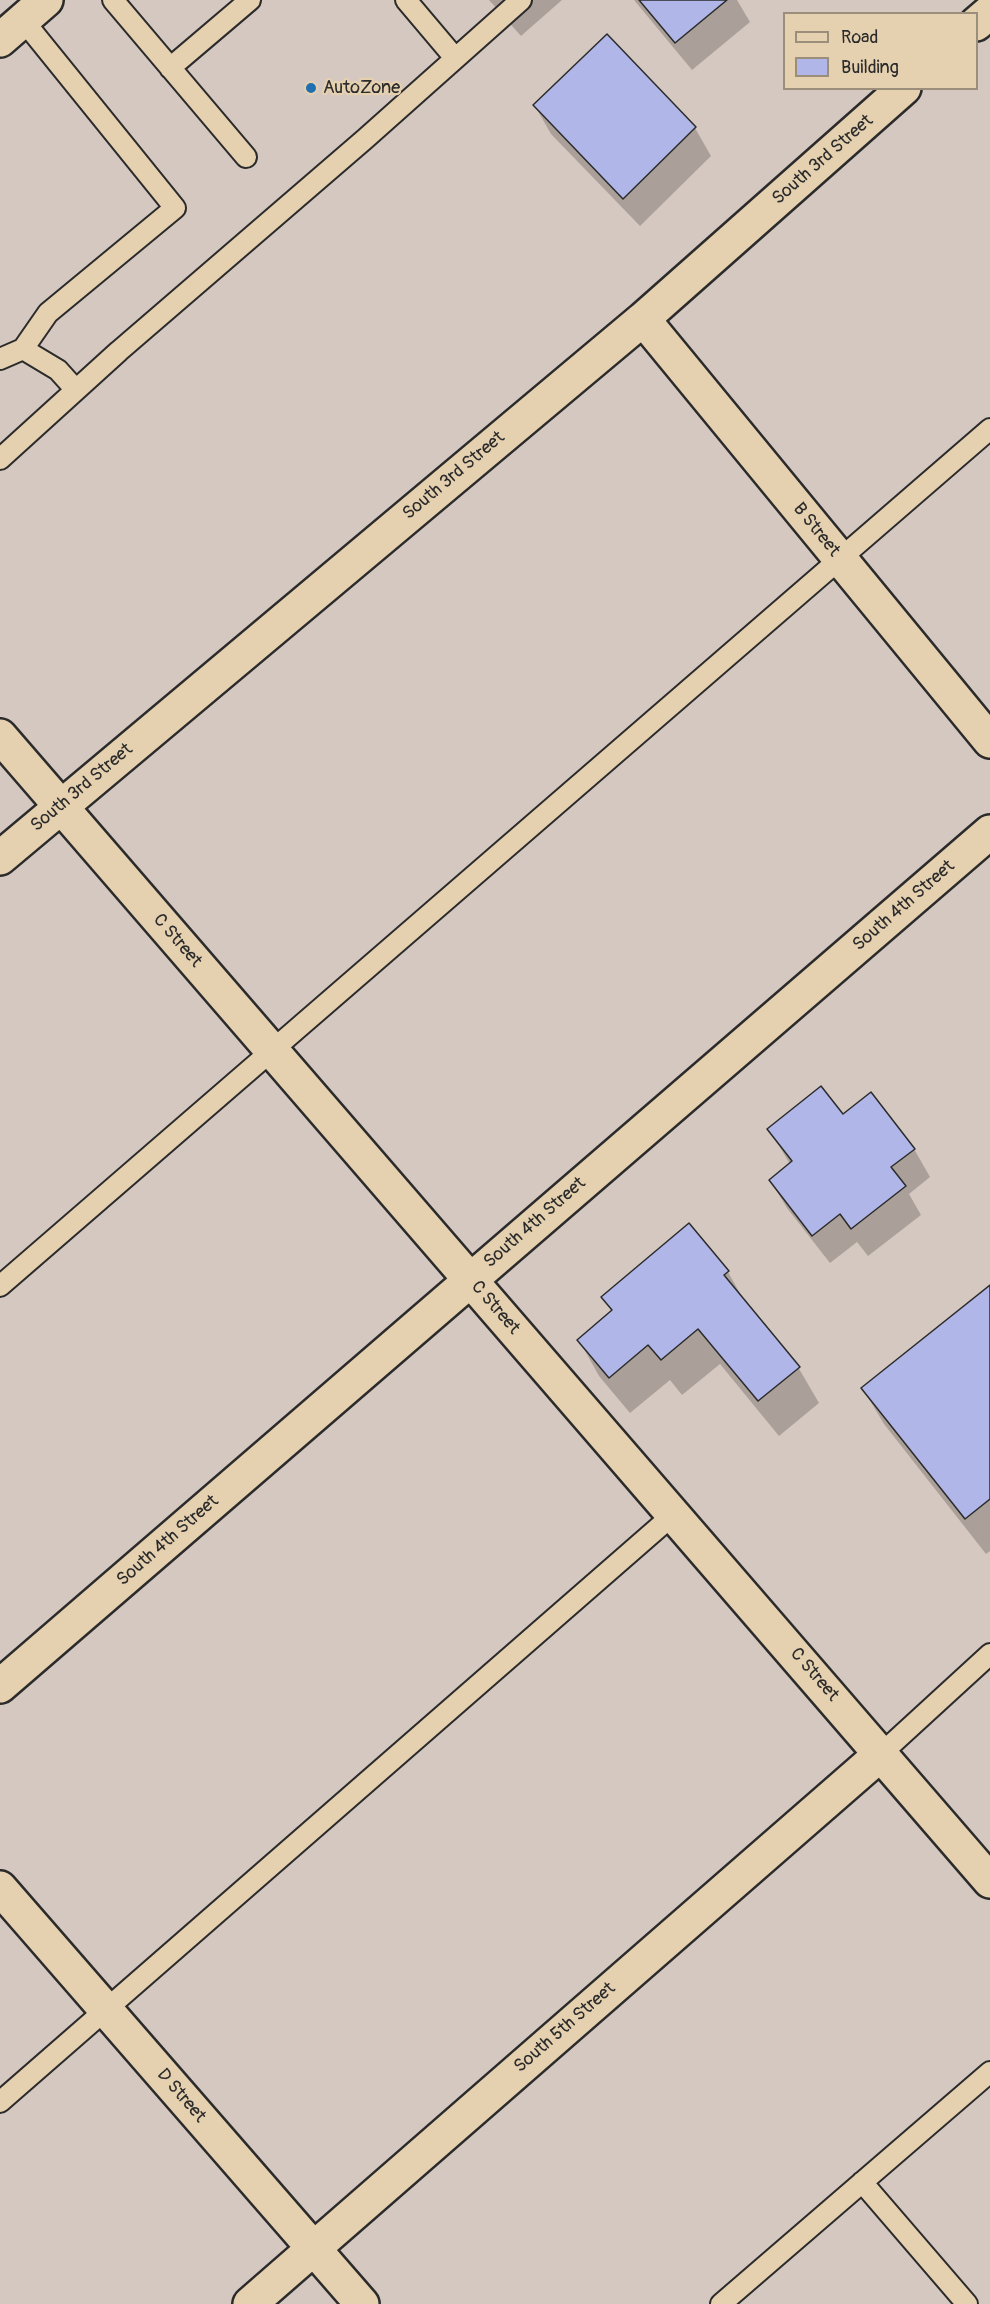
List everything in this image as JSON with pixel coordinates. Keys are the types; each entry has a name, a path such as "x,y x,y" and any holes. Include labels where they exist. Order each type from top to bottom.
{"street":[{"path":"978,22 990,12"},
{"name":"South 3rd Street","path":"0,858 643,319 902,90"},
{"name":"B Street","path":"643,319 990,741"},
{"name":"C Street","path":"0,736 882,1753 990,1881"},
{"name":"South 4th Street","path":"0,1686 990,832"},
{"name":"South 5th Street","path":"250,2304 882,1753"},
{"name":"D Street","path":"0,1888 362,2304"}],"lane":[{"path":"113,0 246,157"},
{"path":"170,68 250,0"},
{"path":"406,0 456,58"},
{"path":"0,459 521,0"},
{"path":"0,359 23,349 48,313 175,208 23,20"},
{"path":"23,349 58,370 76,390"},
{"path":"0,1287 990,429"},
{"path":"0,2102 674,1514"},
{"path":"882,1753 990,1654"},
{"path":"721,2304 990,2072"},
{"path":"862,2182 967,2304"}],"building":[{"path":"639,0 727,0 675,43"},
{"path":"607,34 696,127 623,199 533,105"},
{"path":"821,1086 843,1114 871,1092 915,1149 891,1167 906,1186 851,1229 840,1214 812,1236 769,1180 792,1161 767,1129"},
{"path":"689,1223 729,1271 724,1275 800,1367 758,1401 698,1329 661,1360 648,1345 609,1378 577,1340 612,1310 601,1297"},
{"path":"990,1285 990,1499 965,1519 861,1388"}],"place":[{"name":"AutoZone","path":"311,88"}]}
